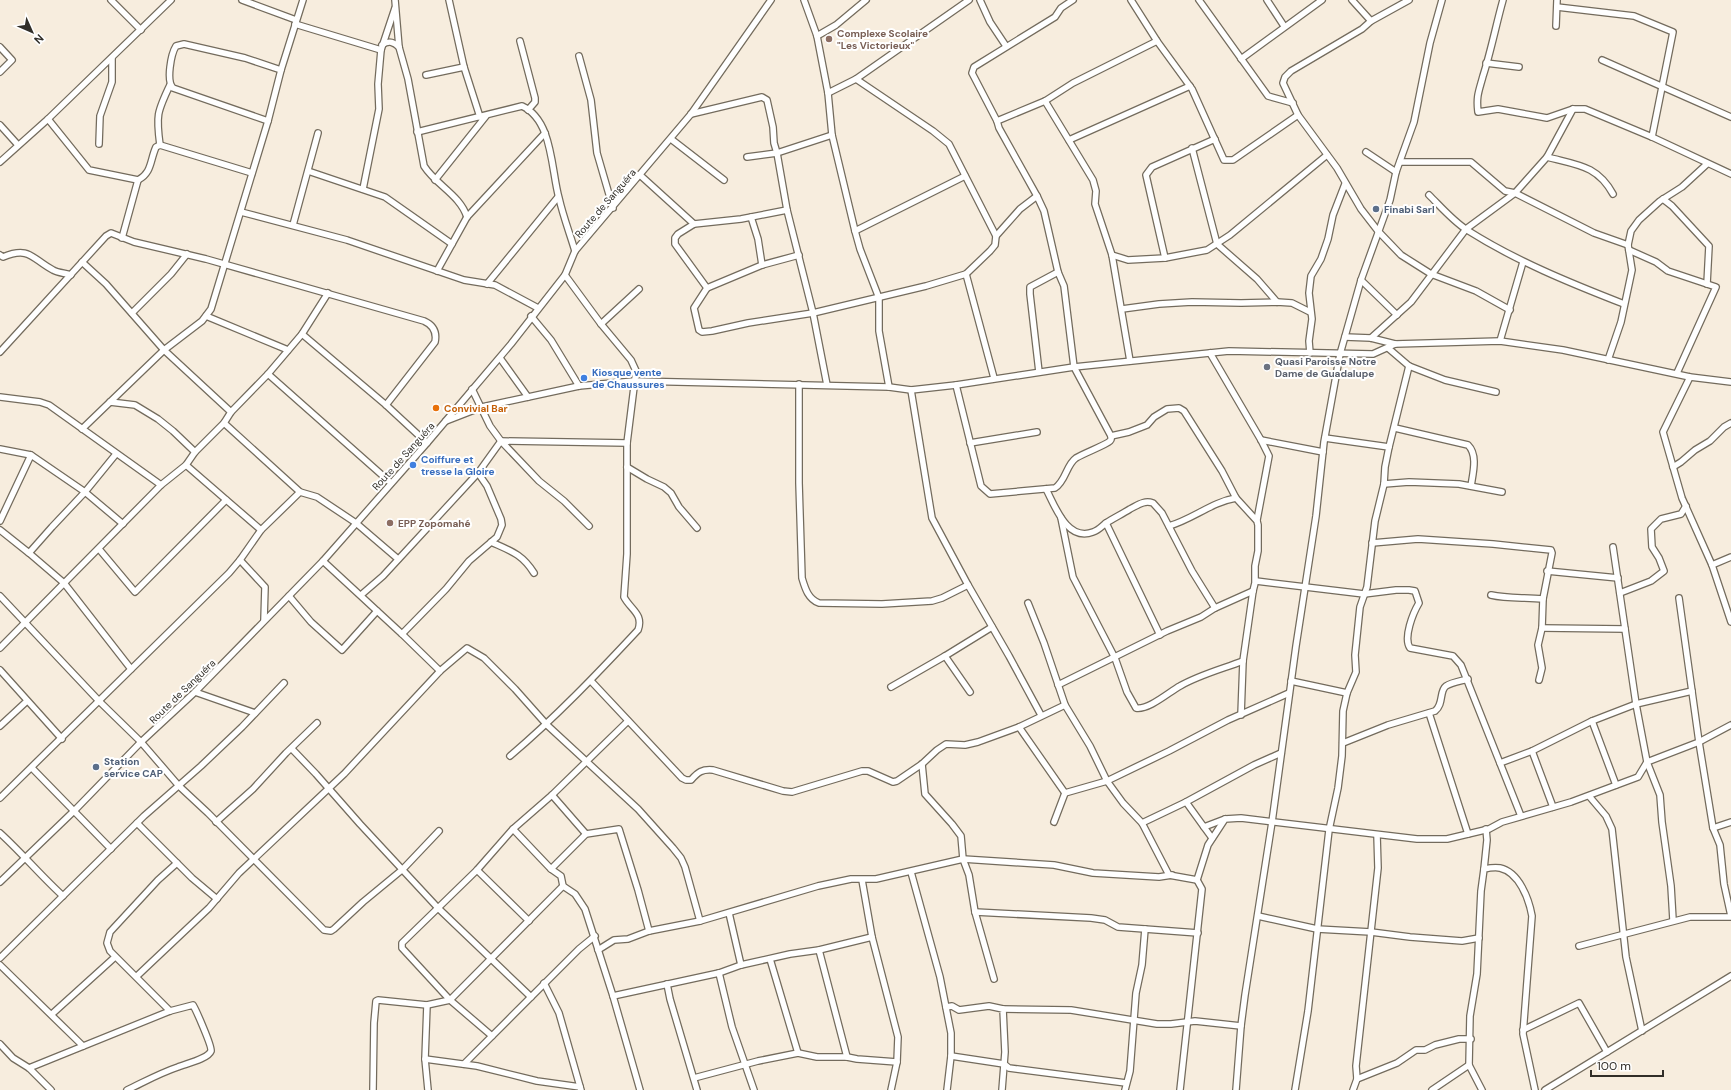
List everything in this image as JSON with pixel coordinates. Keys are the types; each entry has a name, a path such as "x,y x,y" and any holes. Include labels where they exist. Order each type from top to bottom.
{"street":[{"path":"111,0 141,30"},
{"path":"0,162 48,119 171,0"},
{"path":"242,0 295,22 382,47"},
{"path":"82,430 164,350 206,316 211,309 226,264 295,22 303,0"},
{"path":"449,0 464,67 483,117"},
{"name":"Route de Sanguéra","path":"0,882 25,856 75,810 141,742 195,692 289,596 323,561 356,522 428,443 472,389 500,358 531,316 565,275 575,251 613,208 691,114 771,0"},
{"path":"804,0 817,36 828,93 832,135 855,231 860,249 879,298 879,331 889,387"},
{"path":"817,36 836,25 866,0"},
{"path":"828,93 856,78 969,0"},
{"path":"980,0 990,22 1006,46"},
{"path":"956,385 981,486 988,494 1055,488 1059,486 1072,462 1090,450 1109,442 1111,436 1074,367 1064,286 1058,272 1044,211 972,73 974,67 1055,17 1061,8 1073,0"},
{"path":"1199,0 1268,96 1293,103"},
{"path":"1267,0 1284,26"},
{"path":"1241,59 1284,26 1322,0"},
{"path":"1352,0 1370,21"},
{"path":"1409,0 1370,21 1362,29 1291,71 1285,77 1283,83 1298,115 1337,168 1361,209 1378,231 1401,255 1431,274 1476,291 1510,310"},
{"path":"1236,1090 1241,1026 1272,822 1325,438 1340,354 1361,280 1390,200 1396,172 1414,122 1430,43 1442,0"},
{"path":"1503,0 1476,98 1478,112 1498,109 1547,118 1573,109 1584,109 1652,137 1731,174"},
{"path":"1135,1 1157,42 1190,86 1224,160 1233,160 1298,115"},
{"path":"1556,26 1557,2 1634,16 1673,32 1652,137"},
{"path":"395,3 399,47 408,79 424,166 435,180 462,205 466,217"},
{"path":"363,189 379,109 378,84 382,47 395,3"},
{"path":"520,41 535,98 535,102 528,110"},
{"path":"382,47 386,42 393,42 399,47"},
{"path":"997,121 1045,101 1073,83 1157,42"},
{"path":"268,121 183,93 173,88 168,81 173,52 176,46 180,44 204,48 245,58 281,70"},
{"path":"0,47 12,60 0,72"},
{"path":"579,56 591,100 597,153 613,208"},
{"path":"99,144 100,116 112,82 112,58"},
{"path":"1602,60 1731,117"},
{"path":"1486,63 1519,67"},
{"path":"426,75 464,67"},
{"path":"856,78 934,131 949,144 996,236"},
{"path":"160,145 157,120 160,106 170,85"},
{"path":"1069,140 1190,86"},
{"path":"691,114 762,97 765,98 769,106 774,143 778,152 788,210 813,313 827,385"},
{"path":"1045,101 1093,180 1096,191 1095,204 1112,256 1130,361"},
{"path":"417,132 483,117 522,106 528,110 538,119 545,134 552,159 558,197 575,251"},
{"path":"1371,338 1397,315 1425,285 1431,274 1466,229 1515,193 1547,157 1573,109"},
{"path":"435,180 483,117"},
{"path":"48,119 89,170 138,180 146,176 156,147 160,145"},
{"path":"0,125 18,145"},
{"path":"294,225 318,133"},
{"path":"437,271 466,217 545,134"},
{"path":"747,157 778,152 832,135"},
{"path":"671,139 724,180"},
{"path":"1165,258 1146,175 1152,167 1215,139"},
{"path":"160,145 252,173"},
{"path":"1192,148 1217,244 1257,279 1277,302"},
{"path":"1366,152 1396,172"},
{"path":"1112,256 1128,260 1165,258 1206,250 1230,235 1327,155"},
{"path":"1547,157 1587,168 1601,176 1614,194"},
{"path":"1400,162 1471,162 1505,191 1515,193 1594,233 1628,247 1656,262 1668,271 1716,287 1677,373"},
{"path":"1608,360 1621,322 1632,270 1628,247 1631,231 1639,220 1663,199 1682,187 1707,164"},
{"path":"308,171 385,197 452,244"},
{"path":"640,175 694,224"},
{"path":"855,231 965,176"},
{"path":"122,238 138,180"},
{"path":"1310,354 1309,341 1312,319 1309,293 1311,276 1321,259 1328,239 1333,214 1345,184"},
{"path":"1429,195 1466,229 1523,262 1575,285 1624,304"},
{"path":"799,255 762,265 707,288 694,308 697,327 702,332 813,313 879,298 966,274 990,251 994,245 996,236 1020,209 1037,196"},
{"path":"487,284 558,197"},
{"path":"1663,199 1672,206 1709,246 1707,284"},
{"path":"707,288 675,244 675,238 678,234 694,224 751,217 788,210"},
{"path":"241,212 347,240 464,280 495,285 538,308"},
{"path":"751,217 758,239 762,265"},
{"path":"0,352 108,234 111,233 122,238 226,264 431,324 436,336 435,342 386,405"},
{"path":"0,255 3,258 14,253 23,253 34,256 56,272 71,275"},
{"path":"132,313 171,274 187,254"},
{"path":"82,262 98,276 164,350 231,412"},
{"path":"1500,341 1523,262"},
{"path":"1039,372 1030,287 1058,272"},
{"path":"966,274 994,378"},
{"path":"510,756 546,725 591,681 638,630 640,625 638,614 624,597 627,554 627,443 636,371 631,360 601,324 565,275"},
{"path":"1361,280 1397,315"},
{"path":"601,324 639,289"},
{"path":"0,648 25,621 64,584 162,485 186,465 195,452 224,423 231,412 268,374 302,334 328,294"},
{"path":"1122,309 1179,303 1277,302 1292,303 1310,312"},
{"path":"206,316 288,350"},
{"path":"531,316 551,340 579,386"},
{"path":"302,334 386,405 428,443"},
{"path":"1344,337 1371,338 1395,344 1419,342 1473,343 1500,341 1563,350 1677,373 1690,377 1731,382"},
{"path":"446,421 482,407 579,386 634,381 799,384 889,387 911,390 956,385 1074,367 1229,351 1310,354 1373,354 1395,344"},
{"path":"1388,348 1409,366 1445,380 1496,392"},
{"path":"1210,353 1269,456 1257,521 1258,538 1255,566 1256,581 1253,591 1243,661 1241,715"},
{"path":"500,358 528,397"},
{"path":"1295,1090 1308,1012 1329,830 1338,788 1343,743 1343,717 1347,693 1356,672 1355,655 1360,607 1367,587 1375,521 1384,484 1385,467 1409,366"},
{"path":"268,374 391,483"},
{"path":"1690,377 1663,432 1686,506 1712,565 1730,612 1731,622"},
{"path":"799,384 799,483 802,578 810,598 819,603 882,604 924,601 942,598 968,585"},
{"path":"472,389 490,426 500,440 539,481 564,501 590,526"},
{"path":"911,390 930,511 935,526 1041,715"},
{"path":"0,397 40,402 49,405 58,410 82,430 162,485"},
{"path":"110,402 135,405 174,431 195,452"},
{"path":"1111,436 1135,430 1147,425 1154,417 1167,409 1179,408 1184,411 1192,422 1222,471 1236,498 1257,521"},
{"path":"224,423 300,492 317,497 356,522 398,559"},
{"path":"1673,467 1695,450 1710,441 1724,427 1731,423"},
{"path":"1395,428 1468,445 1472,449 1474,456 1471,486"},
{"path":"970,443 1037,432"},
{"path":"1325,438 1390,447"},
{"path":"500,440 627,443"},
{"path":"361,595 383,576 478,473 500,440"},
{"path":"1261,440 1323,452"},
{"path":"0,449 31,455 85,492 123,524"},
{"path":"29,553 85,492 116,454"},
{"path":"0,521 31,455"},
{"path":"186,465 261,530"},
{"path":"627,467 664,487 671,493 679,507 697,528"},
{"path":"402,634 446,589 469,561 497,537 502,525 501,519 487,486 478,473"},
{"path":"1384,484 1409,482 1471,486 1502,492"},
{"path":"1046,488 1061,518 1073,577 1115,658 1127,692 1136,708 1140,709 1155,702 1185,683 1243,661"},
{"path":"0,798 100,702 131,669 229,573 261,530 300,492"},
{"path":"1169,526 1188,520 1224,501 1236,498"},
{"path":"99,549 135,592 226,500"},
{"path":"1061,518 1076,532 1091,533 1140,503 1149,502 1158,507 1192,571 1214,608"},
{"path":"0,504 7,505"},
{"path":"1620,593 1651,581 1664,571 1659,558 1652,547 1652,529 1661,519 1681,514 1686,506"},
{"path":"1106,523 1160,635"},
{"path":"0,530 64,584 131,669"},
{"path":"1372,543 1418,539 1548,549 1552,553 1547,571 1543,600 1542,628 1538,645 1542,668 1539,680"},
{"path":"491,542 516,553 527,561 534,573"},
{"path":"1613,547 1636,704 1647,762 1660,795 1662,822 1671,886 1673,920"},
{"path":"1712,565 1731,557"},
{"path":"240,560 265,587 264,620"},
{"path":"323,561 361,595 440,671"},
{"path":"1547,571 1618,578"},
{"path":"1256,581 1364,594 1396,590 1415,591 1419,603 1410,625 1407,644 1410,648 1453,656 1461,665 1468,679 1520,816"},
{"path":"1058,685 1160,635 1201,617 1214,608 1253,591"},
{"path":"1491,595 1504,598 1525,597 1543,600"},
{"path":"0,596 100,702 141,742 179,786 324,930 328,931 334,929 363,902 403,869 439,831"},
{"path":"289,596 311,622 342,650 376,611"},
{"path":"1579,946 1673,920 1690,917 1731,917 1723,880 1720,845 1713,828 1699,742 1679,598"},
{"path":"1028,603 1066,705 1090,746 1106,781 1122,803 1142,823 1169,875 1172,875"},
{"path":"891,687 992,627"},
{"path":"1542,628 1625,629"},
{"path":"137,976 217,899 239,874 329,788 440,671 465,648 470,648 484,658 515,689 546,725 638,809 681,858 685,867 700,922"},
{"path":"945,656 970,692"},
{"path":"0,670 62,739"},
{"path":"1343,743 1388,725 1435,711 1440,706 1443,690 1446,686 1468,679"},
{"path":"591,681 682,778 691,780 699,771 713,770 783,791 792,792 862,771 868,771 893,782 897,781 922,764 946,744 972,744 1019,727 1041,715 1066,705"},
{"path":"1291,681 1347,693"},
{"path":"0,958 137,823 242,728 284,683"},
{"path":"1500,763 1532,751 1592,721 1636,704 1692,691"},
{"path":"195,692 255,713"},
{"path":"1065,793 1106,781 1169,751 1228,720 1289,693"},
{"path":"0,726 27,701"},
{"path":"1429,713 1468,834"},
{"path":"492,1036 450,1000 402,948 401,945 403,941 477,870 513,829 552,795 628,721"},
{"path":"1592,721 1616,785"},
{"path":"216,822 253,789 286,752 292,749 317,723"},
{"path":"1204,827 1234,817 1329,830 1436,840 1468,834 1520,816 1589,796 1638,777 1647,762 1699,742 1731,725"},
{"path":"1019,727 1065,793"},
{"path":"292,749 438,908 531,997"},
{"path":"1532,751 1553,807"},
{"path":"1142,823 1186,802 1254,765 1281,753"},
{"path":"922,764 924,792 961,836 963,859 969,875 975,912 994,979"},
{"path":"32,768 75,810 110,849"},
{"path":"1054,822 1065,793"},
{"path":"552,795 586,834"},
{"path":"1589,796 1603,811 1612,829 1623,935 1630,980 1642,1031"},
{"path":"1186,802 1212,838"},
{"path":"1180,1090 1202,889 1197,880 1205,854 1212,838 1225,819"},
{"path":"1713,828 1731,822"},
{"path":"137,823 177,863 217,899"},
{"path":"551,869 586,834 619,828 649,931"},
{"path":"513,829 551,869 561,876 563,886 575,894 585,909 595,936 640,1090"},
{"path":"1482,1090 1469,1065 1471,1039 1470,1016 1477,974 1481,891 1487,840 1486,829"},
{"path":"0,833 25,856 47,882 63,896"},
{"path":"1353,1090 1357,1079 1356,1066 1378,868 1377,835"},
{"path":"598,950 614,940 628,939 649,931 700,922 818,886 851,879 862,880 911,872 963,859 1054,865 1100,873 1158,877 1172,875 1197,880"},
{"path":"170,1011 137,976 115,957 107,947 110,932 133,909 158,880 177,863"},
{"path":"1484,869 1500,868 1512,875 1523,890 1531,908 1532,923 1524,1030 1525,1048 1535,1090"},
{"path":"477,870 529,921"},
{"path":"911,872 940,977 951,1033 951,1056 947,1090"},
{"path":"862,880 872,938 898,1037 897,1062 891,1090"},
{"path":"373,1090 374,1023 376,1001 427,1005 450,1000 563,886"},
{"path":"975,912 1091,918 1105,920 1118,927 1198,933"},
{"path":"729,913 741,965"},
{"path":"1258,916 1317,929 1371,932 1462,941 1479,938"},
{"path":"1125,1090 1130,1071 1136,993 1142,965 1145,929"},
{"path":"464,1064 579,948 595,936"},
{"path":"613,996 719,973 741,965 790,954 819,950 872,938"},
{"path":"819,950 847,1056"},
{"path":"52,1014 115,957"},
{"path":"770,959 798,1053"},
{"path":"0,965 52,1014 83,1046"},
{"path":"719,973 732,1027 754,1090"},
{"path":"1545,1090 1731,976"},
{"path":"425,1059 478,1066 537,1081 580,1088 559,1013 544,983"},
{"path":"667,984 697,1090"},
{"path":"1524,1030 1579,1003 1607,1052"},
{"path":"29,1068 170,1011 193,1005 208,1039 211,1051 198,1060 178,1067 127,1090"},
{"path":"427,1005 425,1059 428,1090"},
{"path":"946,1007 952,1006 960,1010 989,1006 1003,1009 1071,1010 1134,1022 1162,1025 1188,1021 1241,1026"},
{"path":"1002,1090 1005,1052 1003,1009"},
{"path":"1357,1079 1397,1063 1416,1050 1425,1050 1445,1042 1459,1039 1471,1039"},
{"path":"0,1044 13,1058 29,1068 51,1090"},
{"path":"694,1078 745,1064 787,1054 798,1053 829,1058 847,1056 857,1059 897,1062"},
{"path":"951,1056 1004,1064 1009,1068 1126,1083"},
{"path":"1432,1090 1469,1065"}],"place":[{"name":"Complexe Scolaire \"Les Victorieux\"","path":"829,39"},
{"name":"Finabi Sarl","path":"1376,209"},
{"name":"Quasi Paroisse Notre Dame de Guadalupe","path":"1267,367"},
{"name":"Kiosque vente de Chaussures","path":"584,378"},
{"name":"Convivial Bar","path":"436,408"},
{"name":"Coiffure et tresse la Gloire","path":"413,465"},
{"name":"EPP Zopomahé","path":"390,523"},
{"name":"Station service CAP","path":"96,767"}]}
